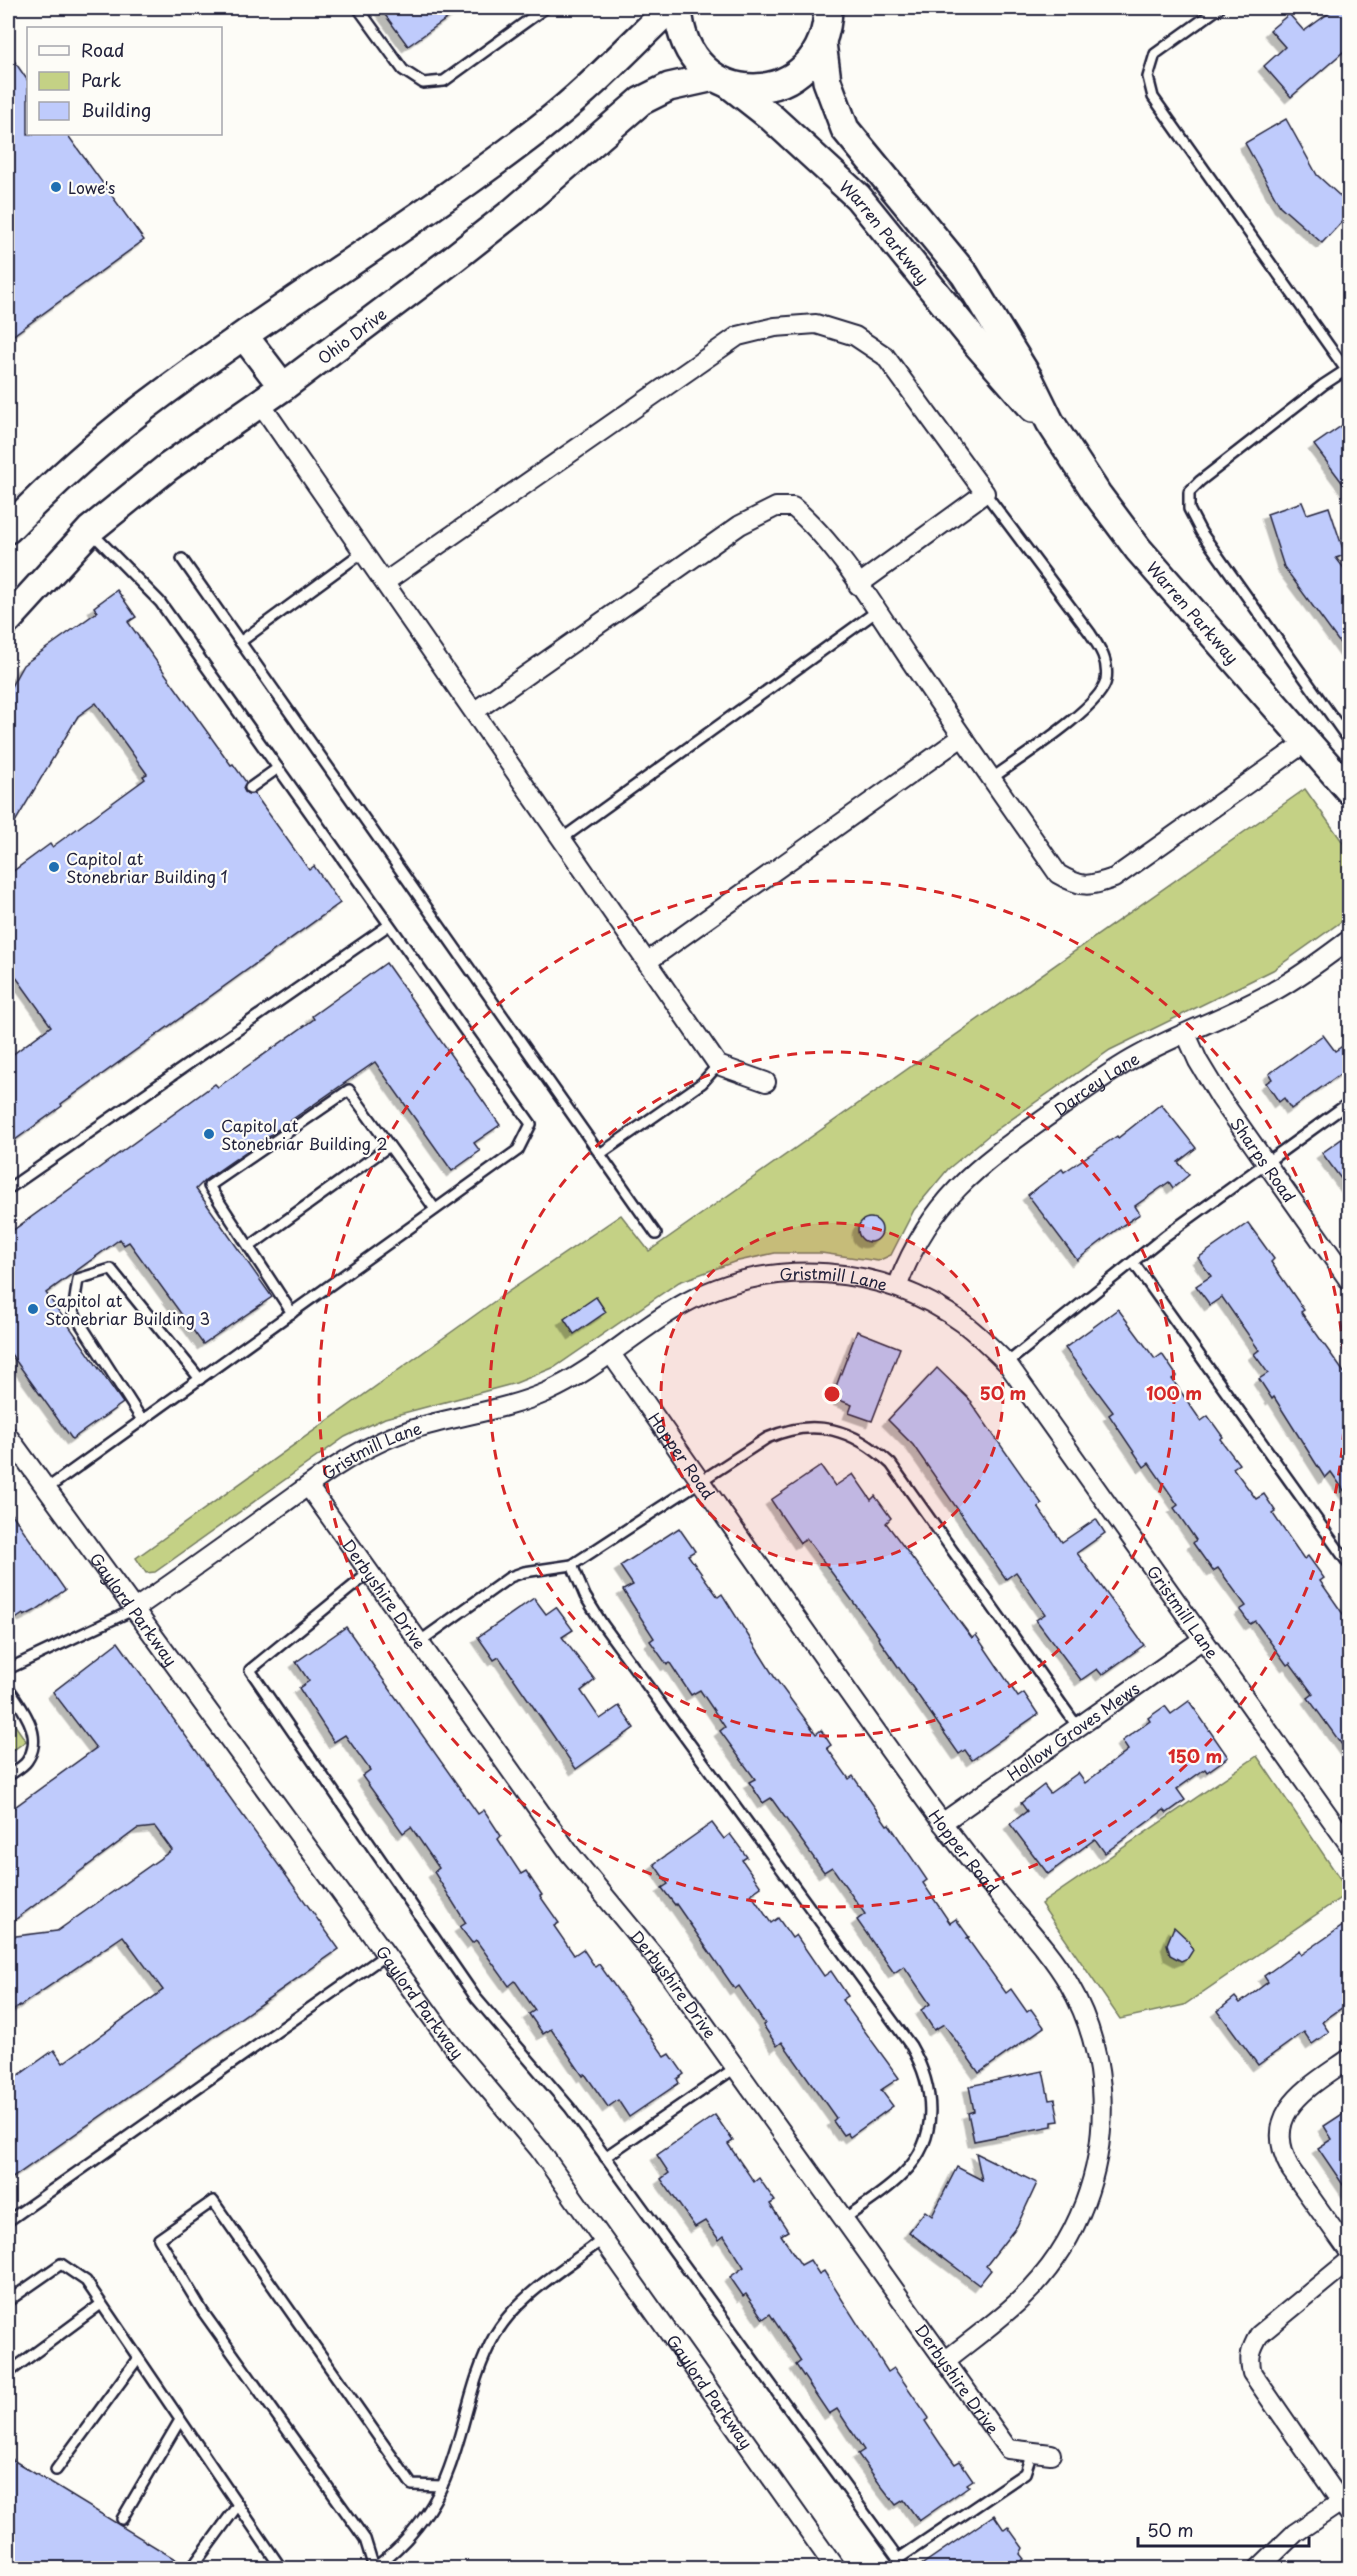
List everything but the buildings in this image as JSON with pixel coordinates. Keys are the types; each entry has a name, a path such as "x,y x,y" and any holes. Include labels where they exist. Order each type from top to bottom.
{"main road":[{"path":"8,529 50,487 142,409 542,127 594,82 670,8"},
{"name":"Warren Parkway","path":"678,8 680,28 686,47 698,64 772,118 858,197 977,344 1030,405 1050,422"},
{"name":"Warren Parkway","path":"829,19 827,81 845,129 965,275 1029,379 1050,422 1097,494 1138,549 1350,791"},
{"name":"Ohio Drive","path":"8,620 90,530 168,467 283,387 514,211 641,101 669,87 722,81 748,88 771,86 793,78 810,63 829,19"},
{"path":"244,336 283,387"}],"street":[{"path":"385,582 738,336 775,327 816,324 855,336 885,356 985,493 858,585"},
{"path":"260,403 718,1065 766,1082"},
{"path":"475,711 740,525 776,507 793,507 807,519 877,611 1058,874 1076,885 1095,885 1114,878 1306,742"},
{"path":"648,961 962,737"},
{"name":"Darcey Lane","path":"897,1287 911,1253 929,1221 956,1188 977,1168 1114,1070 1139,1055 1275,991 1350,939"},
{"name":"Sharps Road","path":"1186,1034 1209,1081 1350,1282"},
{"name":"Gristmill Lane","path":"133,1610 351,1456 377,1443 404,1432 545,1393 571,1380 683,1304 724,1286 752,1278 781,1274 818,1272 862,1277 897,1287 930,1302 961,1321 1007,1363 1350,1846"},
{"name":"Hopper Road","path":"611,1354 942,1823 1045,1948 1070,1986 1088,2026 1096,2055 1102,2114 1099,2151 1088,2194 1073,2229 1058,2254 1020,2300 945,2361"},
{"name":"Gaylord Parkway","path":"8,1436 45,1490 454,2048 539,2149 835,2568"},
{"name":"Derbyshire Drive","path":"308,1486 570,1854 666,1970 1008,2449 1051,2454"},
{"name":"Hollow Groves Mews","path":"942,1823 1203,1639"},
{"path":"1350,2058 1294,2100 1284,2118 1280,2138 1284,2158 1291,2170 1350,2253"},
{"path":"1259,2568 1295,2533 1345,2509 1252,2373 1249,2360 1251,2350 1259,2335 1270,2325 1350,2260"}],"lane":[{"path":"358,8 403,70 423,83 444,81 545,8"},
{"path":"1219,8 1155,54 1148,77 1153,97 1348,369 1200,481 1189,492 1190,509 1201,532 1350,742"},
{"path":"985,493 1090,633 1105,657 1106,682 1094,700 1076,717 991,779"},
{"path":"45,1490 518,1150 531,1124 160,602 90,530"},
{"path":"240,642 363,551"},
{"path":"182,559 656,1234"},
{"path":"563,838 877,611"},
{"path":"250,788 278,768"},
{"path":"8,1190 389,925"},
{"path":"600,1154 702,1083 718,1065"},
{"path":"292,1313 209,1186 349,1090 435,1209"},
{"path":"1007,1363 1133,1262 1265,1162 1350,1102"},
{"path":"249,1247 389,1146"},
{"path":"1133,1262 1350,1566"},
{"path":"142,1420 73,1312 78,1279 111,1269 200,1379"},
{"path":"419,1642 510,1578 524,1572 572,1566 767,1438 805,1427 825,1428 850,1435 866,1443 891,1464 1077,1726"},
{"path":"572,1566 585,1596 603,1625 900,2031 921,2064 930,2091 931,2106 927,2133 919,2154 896,2181 844,2220"},
{"path":"370,1572 250,1670 476,1998 570,2108 898,2559 1025,2473 1032,2452"},
{"path":"8,1669 133,1610"},
{"path":"8,1687 33,1726 33,1747 27,1762 8,1776"},
{"path":"8,2221 387,1954"},
{"path":"605,2157 735,2068"},
{"path":"442,2486 412,2485 213,2201 159,2239 203,2312 366,2539 374,2568 410,2538 422,2523 442,2486 479,2368 496,2334 522,2302 603,2239"},
{"path":"8,2301 61,2264 86,2281 281,2568"},
{"path":"8,2373 101,2304"},
{"path":"56,2470 138,2358"},
{"path":"122,2519 180,2420"},
{"path":"194,2565 238,2505"}],"green space":[{"path":"1305,789 1349,851 1349,916 1273,970 1110,1050 989,1135 948,1169 914,1210 891,1255 878,1261 821,1253 775,1253 734,1262 679,1282 555,1367 516,1383 385,1418 345,1437 155,1572 146,1573 136,1558 499,1298 621,1215 649,1251"},
{"path":"8,1715 26,1741 8,1754"},
{"path":"1257,1756 1349,1892 1184,2005 1120,2019 1041,1904"}],"place":[{"name":"Lowe's","path":"56,187"},
{"name":"Capitol at Stonebriar Building 1","path":"54,867"},
{"name":"Capitol at Stonebriar Building 2","path":"209,1134"},
{"name":"Capitol at Stonebriar Building 3","path":"33,1309"}]}
